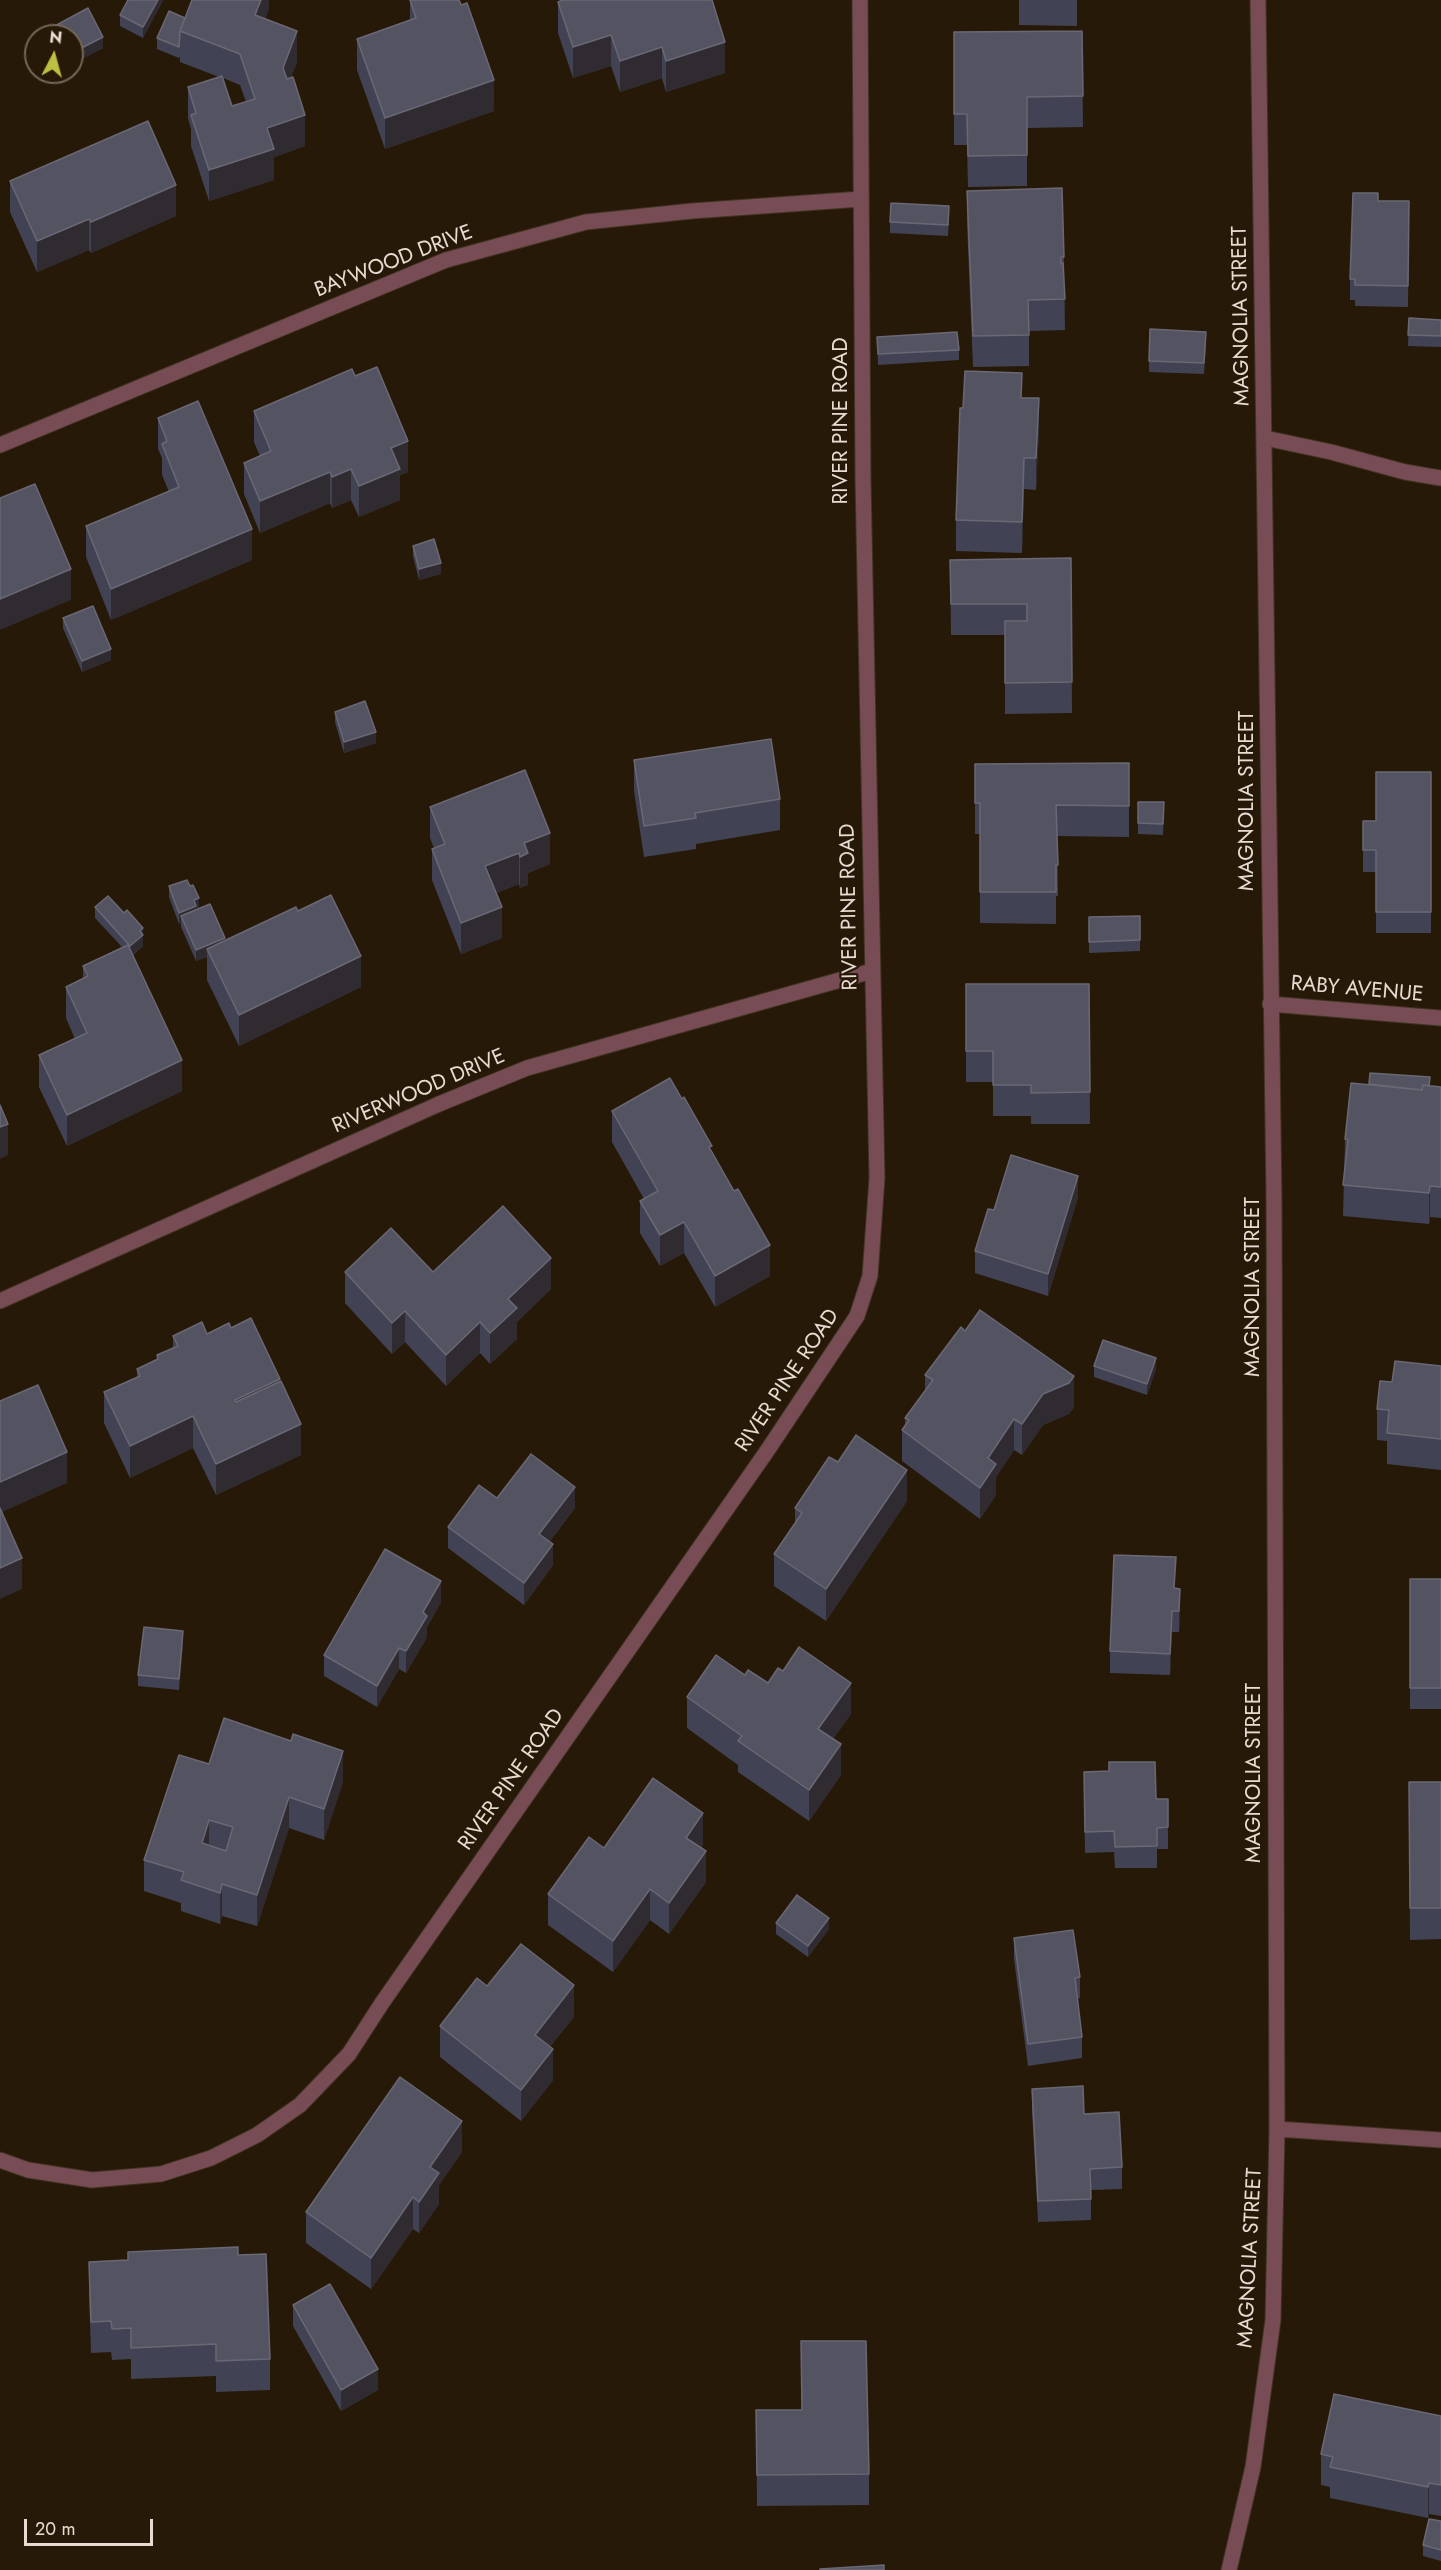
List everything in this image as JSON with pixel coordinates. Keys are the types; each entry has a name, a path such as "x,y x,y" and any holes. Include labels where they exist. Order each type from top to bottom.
{"street":[{"name":"RIVER PINE ROAD","path":"0,2160 28,2170 92,2180 161,2174 211,2158 257,2135 300,2105 349,2054 858,1316 870,1276 877,1178 863,491 860,0"},
{"name":"MAGNOLIA STREET","path":"1229,2570 1253,2467 1273,2320 1277,2129 1275,1201 1270,1004 1258,0"},
{"name":"BAYWOOD DRIVE","path":"0,446 446,260 586,222 692,211 861,199"},
{"path":"1265,438 1331,452 1405,472 1441,478"},
{"name":"RIVERWOOD DRIVE","path":"0,1301 439,1104 527,1068 872,971"},
{"name":"RABY AVENUE","path":"1270,1004 1441,1018"},
{"path":"1277,2129 1441,2140"}],"building":[{"path":"128,0 158,0 143,27 120,15"},
{"path":"192,0 261,0 255,15 297,31 283,68 287,79 293,77 305,115 267,128 274,149 209,170 191,115 196,113 188,87 222,76 232,106 255,99 240,54 180,31"},
{"path":"410,0 459,0 461,5 467,3 494,80 385,118 357,39 416,18"},
{"path":"563,0 712,0 725,42 666,61 662,47 620,61 611,35 573,47 558,2"},
{"path":"88,8 103,37 84,47 84,24 58,24"},
{"path":"169,11 185,18 180,31 179,47 157,38"},
{"path":"1082,31 1083,96 1027,97 1027,155 968,156 967,114 954,114 954,32"},
{"path":"148,121 176,185 91,222 89,219 37,241 10,181"},
{"path":"1062,188 1064,257 1061,257 1061,264 1063,263 1065,299 1028,300 1029,335 973,336 967,191"},
{"path":"1353,193 1378,193 1378,201 1409,201 1408,286 1355,285 1355,279 1350,279"},
{"path":"891,203 949,206 948,225 890,222"},
{"path":"1409,318 1441,320 1441,336 1408,335"},
{"path":"1150,329 1206,332 1204,363 1149,361"},
{"path":"957,332 959,350 878,354 877,337"},
{"path":"377,367 408,441 391,448 400,469 359,486 351,469 332,477 330,472 260,501 244,463 271,451 254,411 352,369 355,376"},
{"path":"965,371 1022,373 1021,398 1039,398 1036,458 1024,458 1022,522 956,520 960,408 963,408"},
{"path":"198,401 252,529 111,589 86,526 179,487 162,444 167,441 158,418"},
{"path":"35,484 71,569 0,599 0,498"},
{"path":"434,539 441,563 419,569 413,546"},
{"path":"1071,558 1072,682 1005,683 1005,621 1027,621 1027,604 951,604 950,560"},
{"path":"93,606 111,649 82,661 63,618"},
{"path":"365,701 376,732 344,742 335,712"},
{"path":"771,739 780,799 695,813 696,818 644,826 634,760"},
{"path":"1129,763 1129,806 1056,805 1058,865 1056,865 1056,892 980,892 980,803 975,803 975,764"},
{"path":"525,770 550,833 524,843 528,853 520,857 519,853 485,866 502,907 461,923 432,849 445,844 430,807"},
{"path":"1376,772 1431,772 1431,912 1376,912 1376,850 1363,850 1363,821 1376,821"},
{"path":"1138,802 1164,802 1163,824 1138,823"},
{"path":"187,880 190,886 193,885 199,898 194,900 196,906 179,913 169,886"},
{"path":"331,895 361,956 239,1015 207,949 296,907 298,911"},
{"path":"108,896 124,913 127,910 143,928 140,931 143,935 130,946 95,907"},
{"path":"210,904 225,938 196,950 181,916"},
{"path":"1140,916 1140,940 1089,942 1089,917"},
{"path":"128,945 182,1060 67,1115 39,1055 87,1033 66,987 88,976 83,966"},
{"path":"966,984 1089,984 1090,1092 1031,1093 1031,1085 993,1085 993,1051 966,1051"},
{"path":"1370,1073 1430,1077 1429,1086 1423,1085 1422,1090 1369,1084"},
{"path":"670,1078 682,1099 684,1097 712,1146 709,1147 734,1191 738,1189 770,1245 715,1276 684,1222 660,1235 640,1201 658,1191 612,1111"},
{"path":"1351,1083 1422,1090 1423,1085 1441,1087 1441,1187 1430,1186 1429,1193 1343,1185"},
{"path":"0,1105 8,1124 0,1127"},
{"path":"1011,1155 1078,1176 1048,1274 975,1251 988,1209 994,1210"},
{"path":"503,1206 551,1258 508,1299 517,1308 490,1333 480,1322 446,1355 405,1311 392,1323 345,1272 391,1228 433,1272"},
{"path":"980,1310 1074,1376 1069,1383 1043,1394 1022,1424 1014,1419 988,1458 996,1464 980,1488 902,1430 909,1420 905,1418 933,1380 925,1375 961,1327 965,1331"},
{"path":"251,1318 280,1379 235,1400 236,1402 281,1381 301,1424 216,1464 193,1416 130,1446 104,1392 140,1376 137,1369 158,1359 157,1355 178,1346 173,1336 202,1322 207,1334 229,1323 231,1328"},
{"path":"1103,1340 1156,1358 1147,1384 1094,1366"},
{"path":"1395,1361 1441,1366 1441,1439 1387,1433 1389,1410 1377,1409 1380,1381 1392,1382"},
{"path":"38,1385 67,1452 0,1482 0,1401"},
{"path":"856,1435 907,1470 826,1589 774,1554 802,1513 795,1508 829,1457 838,1462"},
{"path":"531,1454 575,1487 539,1534 553,1544 524,1583 448,1527 479,1485 497,1498"},
{"path":"0,1508 22,1558 0,1568"},
{"path":"385,1549 441,1581 423,1612 427,1616 406,1651 399,1648 377,1686 324,1655"},
{"path":"1114,1555 1176,1557 1174,1588 1180,1589 1179,1611 1172,1611 1170,1654 1110,1651"},
{"path":"1410,1579 1441,1579 1441,1688 1410,1688"},
{"path":"144,1627 183,1631 179,1679 138,1675"},
{"path":"799,1647 851,1683 818,1729 841,1744 809,1790 738,1741 742,1736 687,1697 716,1655 745,1675 748,1670 768,1683 778,1668 783,1671"},
{"path":"224,1718 291,1741 293,1734 343,1751 324,1809 289,1797 257,1895 222,1884 220,1893 181,1880 184,1872 144,1860 179,1755 209,1764","holes":["209,1820 233,1827 226,1851 202,1843"]},
{"path":"1109,1762 1155,1762 1156,1799 1168,1799 1168,1827 1157,1828 1157,1846 1115,1847 1114,1831 1085,1832 1084,1772 1109,1771"},
{"path":"653,1778 703,1813 686,1838 706,1851 669,1903 650,1889 613,1941 548,1894 589,1837 604,1848"},
{"path":"1409,1782 1441,1782 1441,1908 1410,1908"},
{"path":"797,1895 829,1918 808,1946 776,1923"},
{"path":"1073,1930 1080,1977 1075,1978 1082,2037 1028,2044 1014,1938"},
{"path":"521,1944 574,1985 535,2035 553,2049 521,2090 440,2026 477,1978 487,1986"},
{"path":"400,2077 462,2121 430,2167 439,2173 419,2202 413,2197 371,2258 306,2212"},
{"path":"1083,2086 1084,2114 1119,2112 1122,2167 1090,2169 1091,2199 1038,2201 1032,2089"},
{"path":"238,2247 238,2255 266,2254 270,2359 216,2361 216,2344 131,2348 131,2328 112,2329 111,2321 91,2322 89,2262 128,2260 128,2252"},
{"path":"330,2284 378,2369 341,2390 293,2305"},
{"path":"801,2341 866,2341 869,2474 757,2475 756,2410 802,2410"},
{"path":"1334,2394 1441,2416 1441,2485 1429,2483 1428,2487 1330,2467 1333,2457 1321,2454"},
{"path":"1429,2519 1441,2521 1441,2550 1423,2545"},
{"path":"884,2565 884,2570 820,2570 820,2569"}]}
